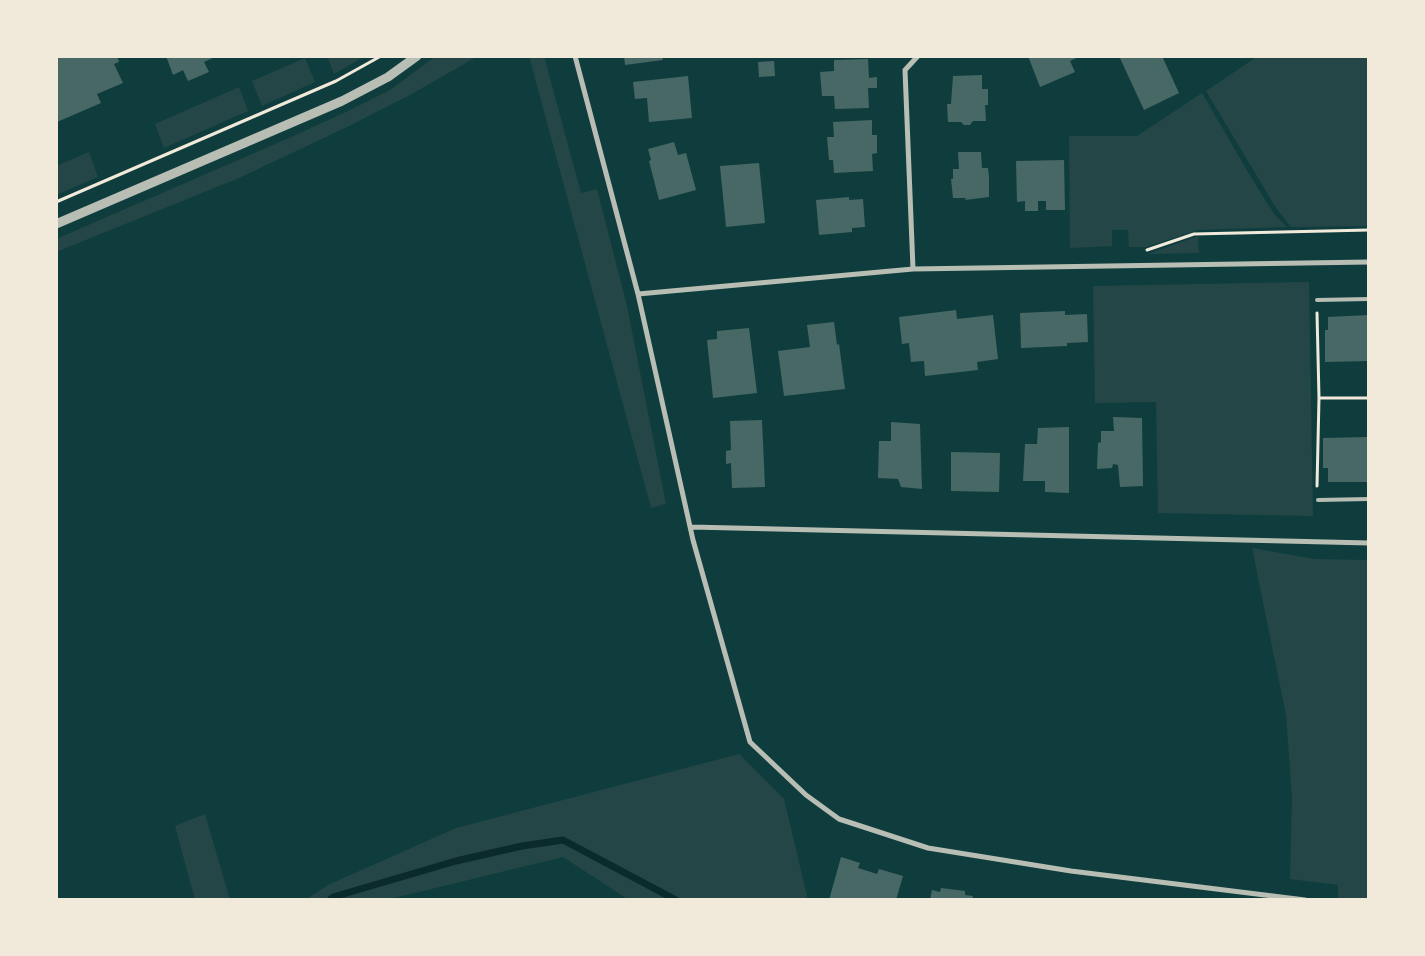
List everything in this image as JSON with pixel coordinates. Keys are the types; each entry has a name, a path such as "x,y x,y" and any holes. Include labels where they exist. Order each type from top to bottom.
{"street":[{"path":"56,224 342,101 388,77 416,56"},
{"path":"575,56 638,294 691,526 750,742 806,795 839,818 928,848 1071,871 1305,900"},
{"path":"913,269 905,70 918,56"},
{"path":"638,294 913,269 1369,262"},
{"path":"691,526 1369,543"}],"lane":[{"path":"1317,300 1369,299"},
{"path":"1318,500 1369,499"}],"path":[{"path":"56,202 336,81 381,56"},
{"path":"1133,266 1132,251 1146,250 1194,234 1369,230"},
{"path":"1317,300 1319,398 1318,500"},
{"path":"1319,398 1369,398"}],"shaded area":[{"path":"327,56 365,56 334,74"},
{"path":"436,56 478,56 410,95 239,178 56,252 56,239 348,111 390,90"},
{"path":"529,56 544,56 581,193 597,189 627,306 666,504 651,508"},
{"path":"1258,56 1369,56 1369,226 1291,227 1276,208 1206,91"},
{"path":"305,58 315,82 262,106 252,81"},
{"path":"239,87 248,111 164,148 155,124"},
{"path":"1202,93 1274,214 1287,227 1198,230 1146,247 1129,247 1128,230 1112,230 1112,246 1070,248 1069,136 1137,136"},
{"path":"89,152 98,177 56,195 56,166"},
{"path":"1198,236 1199,253 1148,254"},
{"path":"1309,282 1313,516 1158,513 1156,402 1095,403 1093,286"},
{"path":"1252,548 1315,559 1369,560 1369,900 1338,900 1338,885 1290,879 1292,797 1286,715"},
{"path":"739,754 784,799 808,900 629,900 563,857 386,900 305,900 328,885 456,828"},
{"path":"205,814 230,900 195,900 175,826"}],"building":[{"path":"56,56 117,56 119,62 114,64 123,83 97,94 101,103 57,122 56,85 58,84 56,79"},
{"path":"166,56 217,56 204,62 209,72 188,81 183,70 173,75"},
{"path":"624,56 662,56 663,60 625,65"},
{"path":"1028,56 1081,56 1070,61 1075,72 1040,87"},
{"path":"1119,56 1162,56 1179,93 1144,110"},
{"path":"868,59 869,78 877,77 877,88 868,88 869,108 835,109 834,96 822,96 820,72 834,71 834,60"},
{"path":"774,61 775,76 759,77 758,62"},
{"path":"982,75 982,89 988,89 988,105 985,105 986,121 973,121 970,125 964,125 961,122 948,122 947,104 951,104 953,76"},
{"path":"688,76 692,118 649,122 647,98 635,99 633,82"},
{"path":"872,120 872,135 877,135 877,153 872,154 873,171 834,173 833,160 829,160 827,137 834,137 833,122"},
{"path":"674,142 678,155 686,153 696,190 659,200 649,161 651,160 648,149"},
{"path":"958,152 981,152 982,168 988,168 989,197 965,200 966,198 953,198 951,179 953,179 953,169 959,169"},
{"path":"1064,160 1065,210 1046,210 1046,201 1038,201 1038,211 1025,211 1025,201 1017,202 1016,161"},
{"path":"759,163 765,223 726,227 720,166"},
{"path":"849,197 849,200 863,199 865,227 852,228 852,232 819,235 816,200"},
{"path":"956,310 957,319 993,315 998,359 977,362 978,370 925,376 924,361 911,362 909,343 902,344 899,317"},
{"path":"1065,311 1065,315 1087,314 1088,342 1067,343 1067,346 1021,348 1020,313"},
{"path":"1369,315 1369,361 1325,362 1325,330 1328,330 1328,317"},
{"path":"834,322 845,389 784,396 778,351 810,347 807,325"},
{"path":"749,328 757,393 713,398 707,340 717,339 717,331"},
{"path":"1113,417 1142,418 1143,486 1120,487 1118,465 1113,464 1112,468 1097,469 1098,443 1101,442 1101,431 1114,431"},
{"path":"762,420 765,487 732,488 731,463 726,464 726,451 731,450 730,421"},
{"path":"891,422 920,424 922,489 901,487 898,479 878,478 879,441 891,441"},
{"path":"1069,427 1069,493 1045,492 1045,481 1023,481 1025,444 1037,444 1038,428"},
{"path":"1369,437 1369,482 1328,482 1328,468 1323,468 1323,438"},
{"path":"951,452 1000,453 999,492 951,491"},
{"path":"841,857 860,863 858,868 877,874 879,869 903,876 896,900 829,900"},
{"path":"941,888 965,891 965,895 973,896 972,900 930,900 932,890 940,892"}],"waterway":[{"path":"330,900 333,897 456,861 522,846 563,840 676,900"}]}
